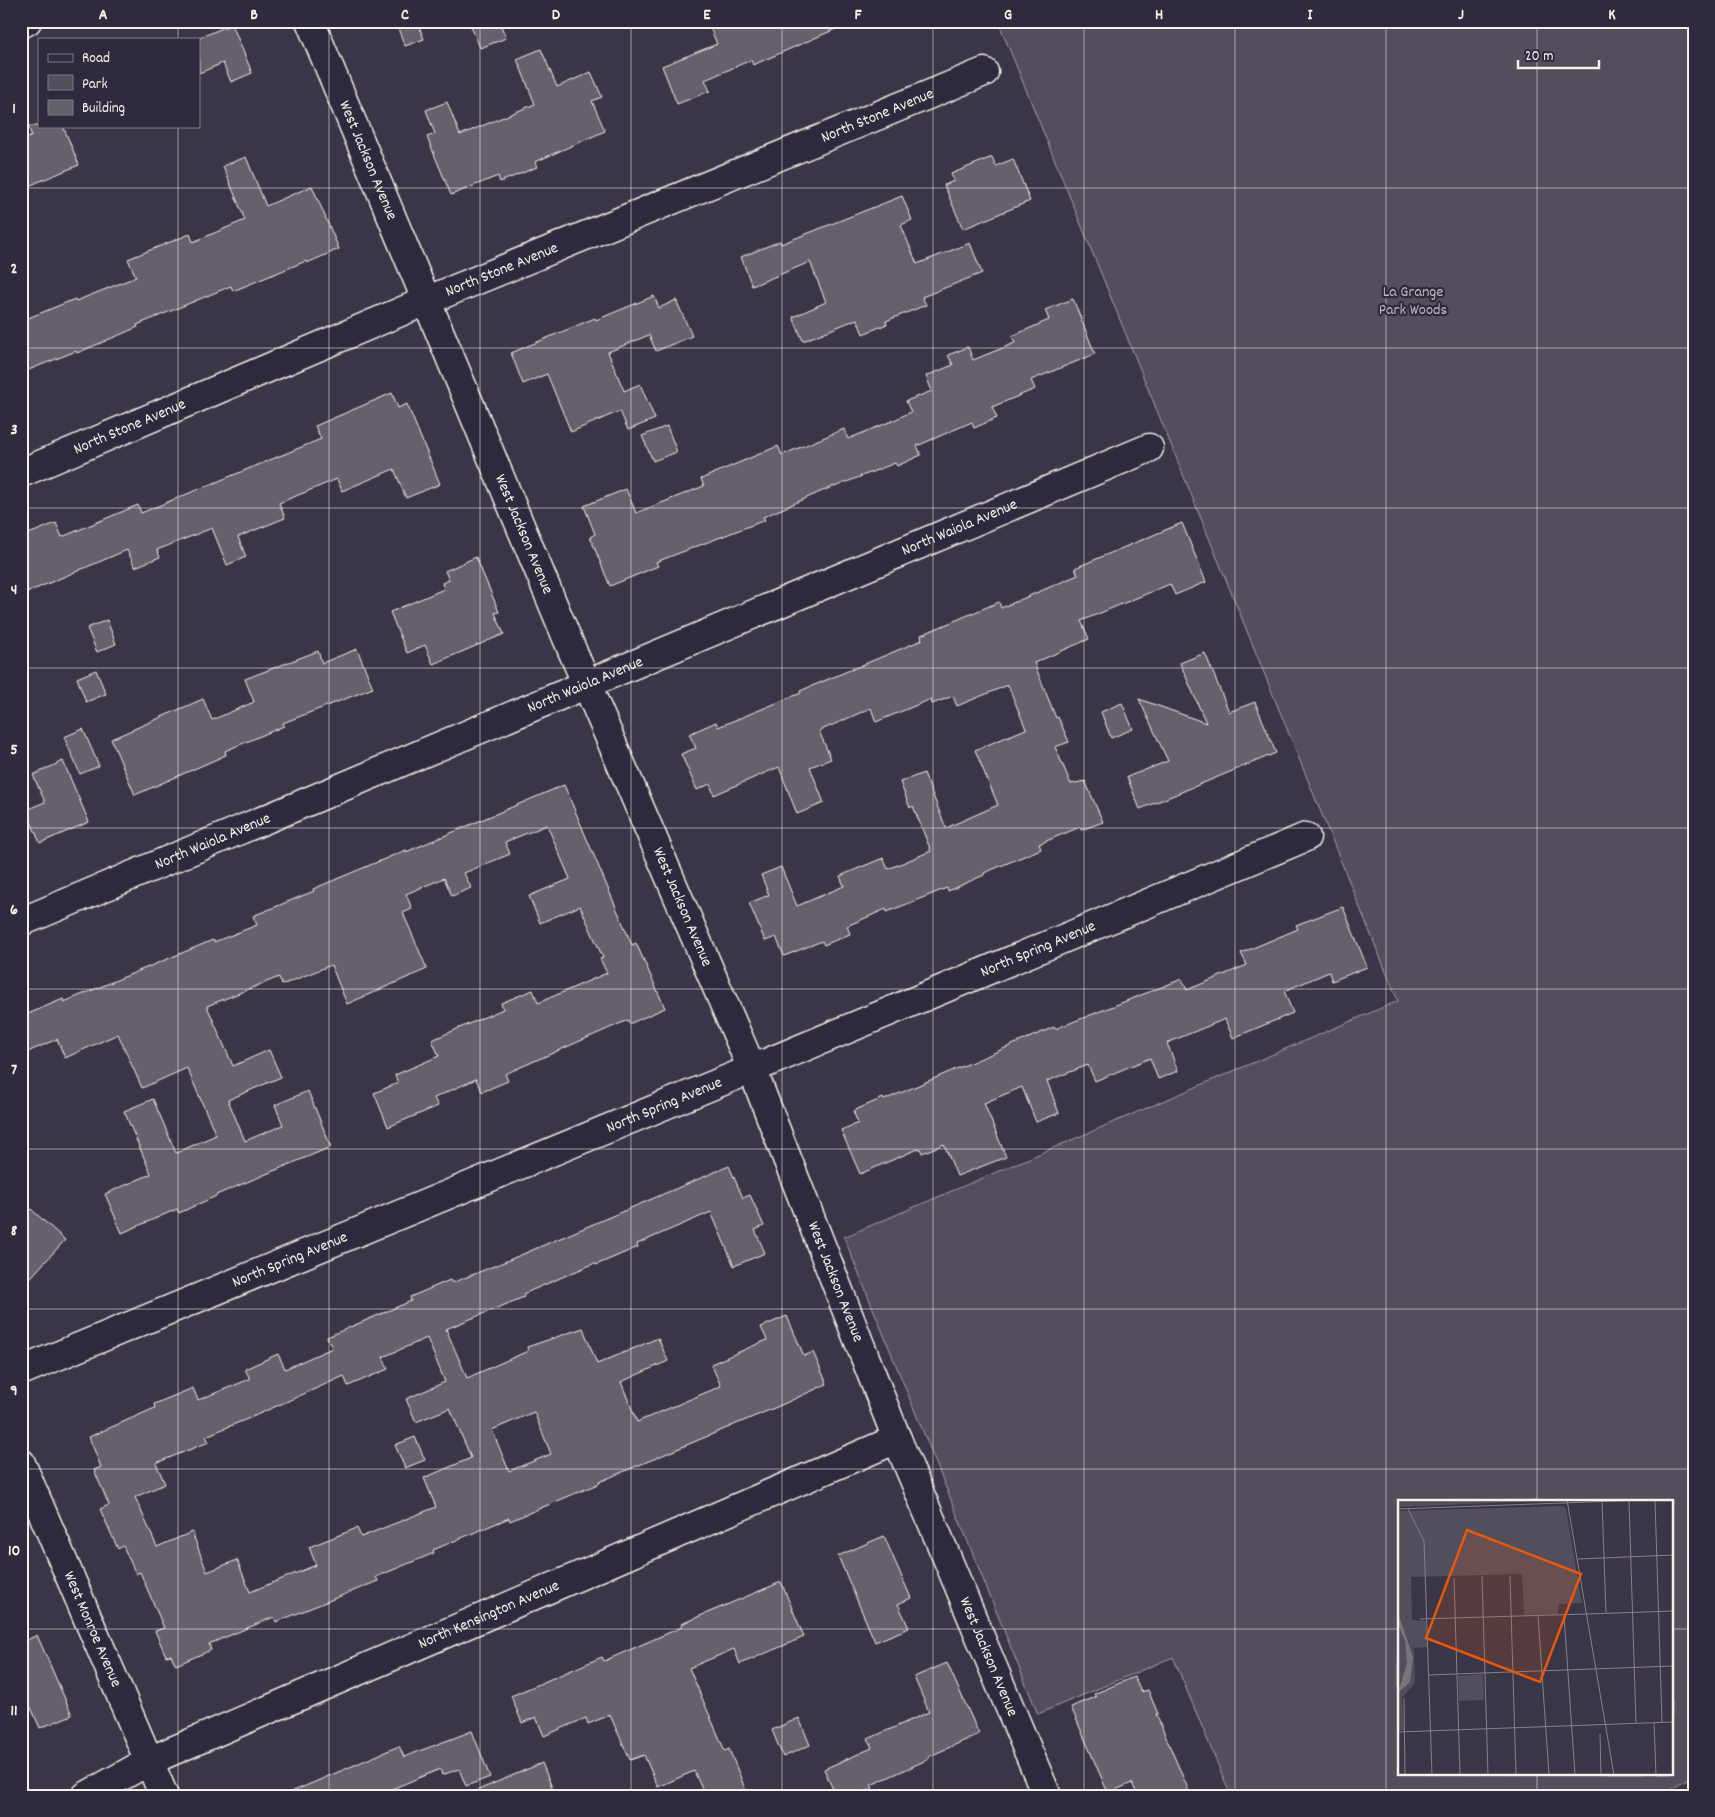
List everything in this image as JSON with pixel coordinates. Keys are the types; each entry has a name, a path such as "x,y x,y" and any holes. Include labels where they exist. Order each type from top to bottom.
{"street":[{"path":"21,24 27,21"},
{"name":"West Jackson Avenue","path":"310,21 586,683 752,1070 897,1439 1047,1796"},
{"name":"North Stone Avenue","path":"21,473 426,301 984,72"},
{"name":"North Waiola Avenue","path":"21,922 1149,448"},
{"name":"North Spring Avenue","path":"21,1371 752,1070 1306,837"},
{"name":"North Kensington Avenue","path":"86,1796 149,1761 897,1439"},
{"name":"West Monroe Avenue","path":"21,1463 164,1796"}],"green space":[{"name":"La Grange Park Woods","path":"998,21 1694,21 1694,1776 1659,1796 1231,1796 1173,1657 1038,1714 844,1237 1398,1001"}],"building":[{"path":"395,21 417,21 424,39 405,46"},
{"path":"469,21 499,21 506,38 480,48"},
{"path":"707,21 854,21 753,65 751,60 705,80 710,91 677,104 662,66 717,44"},
{"path":"232,24 252,73 231,82 223,63 200,73 199,38"},
{"path":"541,49 557,87 591,72 602,97 592,101 605,131 535,162 537,167 500,182 498,176 451,195 427,137 435,134 426,110 447,102 460,135 535,104 517,59"},
{"path":"28,126 64,128 79,165 21,189 21,141 32,136"},
{"path":"246,157 266,206 312,186 339,249 233,291 231,286 137,325 138,327 77,353 76,351 21,373 21,321 136,277 128,259 190,234 193,242 245,220 223,166"},
{"path":"992,157 996,166 1013,159 1030,201 963,229 944,185 954,181 951,174"},
{"path":"902,196 912,220 901,225 917,264 970,243 982,273 922,297 926,305 886,321 887,324 863,334 857,319 803,341 793,317 826,302 810,262 752,286 741,257 780,241 781,244"},
{"path":"654,296 659,308 676,300 692,336 656,351 649,335 608,352 624,391 640,384 655,419 628,430 620,411 571,432 547,374 523,384 511,353"},
{"path":"1073,299 1095,354 1031,380 1035,389 992,407 997,418 974,428 972,422 917,446 921,455 897,466 895,463 834,486 763,517 765,520 656,562 658,566 610,586 590,537 595,534 584,506 626,489 636,513 704,486 701,479 778,446 782,455 844,429 848,439 892,421 911,412 906,401 932,391 926,376 953,365 948,355 968,347 973,360 1015,343 1012,336 1049,320 1045,310"},
{"path":"392,393 398,408 407,404 440,484 406,498 394,469 342,491 337,479 279,503 285,518 238,537 246,557 227,565 212,528 157,550 160,557 135,567 127,550 21,595 21,537 56,523 62,537 138,505 141,513 321,439 315,426"},
{"path":"667,426 677,452 653,461 642,436"},
{"path":"1182,523 1206,582 1175,595 1170,584 1081,621 1089,639 1034,663 1056,718 1058,717 1069,742 1055,747 1071,784 1085,781 1103,822 1081,830 1080,827 1039,844 1041,849 984,873 984,875 948,891 947,888 887,912 886,909 847,926 850,934 824,945 822,941 784,956 776,937 765,941 749,903 769,895 761,875 781,867 797,906 844,886 840,876 883,858 888,869 931,851 913,806 910,808 900,782 924,773 946,828 998,805 975,750 1026,729 1008,685 957,706 953,696 932,704 931,699 876,722 871,708 819,731 831,759 810,767 824,803 797,814 779,767 714,795 710,784 697,790 681,754 696,748 689,734 716,722 718,727 801,693 800,691 922,640 921,635 999,602 1001,608 1078,575 1075,568"},
{"path":"476,557 499,612 495,613 504,634 433,664 425,645 407,653 390,612 444,589 442,583 449,580 445,571"},
{"path":"107,620 116,644 97,652 87,628"},
{"path":"357,649 373,688 283,723 284,726 225,751 226,755 135,795 111,739 203,699 212,720 254,702 245,679 318,651 322,663"},
{"path":"1205,653 1229,712 1255,702 1276,753 1140,809 1127,777 1168,761 1139,699 1206,723 1180,663"},
{"path":"96,670 106,694 86,702 77,678"},
{"path":"1122,703 1133,729 1111,738 1101,712"},
{"path":"83,729 99,766 80,774 64,737"},
{"path":"63,761 89,822 40,843 26,810 45,802 33,775"},
{"path":"564,785 632,945 636,943 665,1008 629,1024 628,1020 505,1074 508,1081 482,1092 476,1079 434,1098 438,1106 388,1127 374,1093 398,1083 395,1075 439,1056 432,1040 503,1009 501,1003 533,990 538,1003 607,973 600,959 603,958 580,906 540,923 529,896 570,879 547,825 505,842 510,854 464,873 471,888 452,896 444,878 406,894 412,909 403,913 427,969 347,1004 331,965 282,985 279,977 207,1006 233,1066 269,1050 281,1077 228,1100 245,1141 283,1125 275,1105 308,1091 331,1147 216,1195 179,1213 177,1209 122,1233 105,1194 151,1174 124,1111 153,1099 176,1153 216,1135 187,1068 142,1088 118,1034 65,1058 57,1039 21,1055 21,1017 63,999 64,1002 213,940 214,942 257,925 253,916 314,891 313,889"},
{"path":"1343,907 1367,967 1332,981 1329,972 1284,991 1293,1013 1233,1038 1225,1019 1167,1043 1178,1071 1158,1079 1150,1058 1095,1081 1088,1065 1047,1081 1059,1113 1036,1122 1022,1087 984,1103 1006,1157 957,1176 944,1144 922,1153 920,1148 860,1174 841,1130 858,1123 853,1111 883,1098 884,1100 1054,1027 1055,1029 1182,979 1187,990 1247,965 1241,953 1298,929 1296,925"},
{"path":"729,1166 743,1198 750,1195 764,1226 755,1230 765,1253 734,1266 711,1212 637,1244 638,1247 596,1265 595,1263 523,1294 524,1297 446,1329 467,1378 528,1351 527,1347 583,1328 597,1364 658,1338 668,1361 621,1382 637,1422 721,1386 711,1364 767,1340 761,1327 787,1316 804,1356 813,1352 827,1384 510,1521 509,1518 433,1550 434,1553 376,1577 378,1581 276,1622 274,1617 209,1644 211,1650 176,1665 171,1655 166,1656 155,1631 164,1628 140,1572 136,1574 123,1546 118,1549 100,1509 109,1505 94,1470 101,1467 89,1437 155,1408 154,1404 193,1388 198,1400 250,1379 245,1369 278,1354 285,1369 332,1348 327,1337 411,1301 410,1297 450,1280 452,1283","holes":["427,1338 445,1382 406,1399 416,1422 450,1408 471,1458 424,1478 436,1507 361,1537 357,1528 309,1547 316,1565 250,1592 237,1560 207,1572 192,1532 157,1547 135,1497 165,1484 156,1463 209,1442 206,1436 344,1376 348,1386 388,1369 383,1357","534,1412 551,1454 509,1471 492,1430"]},
{"path":"21,1200 65,1240 21,1288"},
{"path":"415,1437 425,1460 405,1468 395,1445"},
{"path":"884,1536 911,1598 898,1604 909,1628 875,1642 838,1556"},
{"path":"781,1582 804,1637 740,1664 734,1649 689,1668 725,1751 729,1749 748,1796 705,1796 694,1771 658,1787 644,1755 630,1760 610,1715 588,1724 586,1718 544,1736 536,1717 522,1723 511,1696 602,1657 604,1661 682,1627 681,1624"},
{"path":"37,1635 72,1715 40,1728 21,1685 21,1643"},
{"path":"947,1663 979,1734 871,1785 873,1788 855,1796 836,1796 824,1769 872,1748 868,1739 929,1712 914,1677"},
{"path":"1134,1677 1141,1692 1148,1690 1158,1714 1156,1714 1191,1796 1138,1796 1132,1783 1108,1793 1071,1707 1096,1697 1094,1694"},
{"path":"799,1718 810,1745 783,1757 772,1730"},
{"path":"472,1731 490,1777 466,1786 459,1769 442,1775 440,1769 375,1796 282,1796 399,1746 404,1757"},
{"path":"542,1763 553,1790 538,1796 464,1796"}]}
